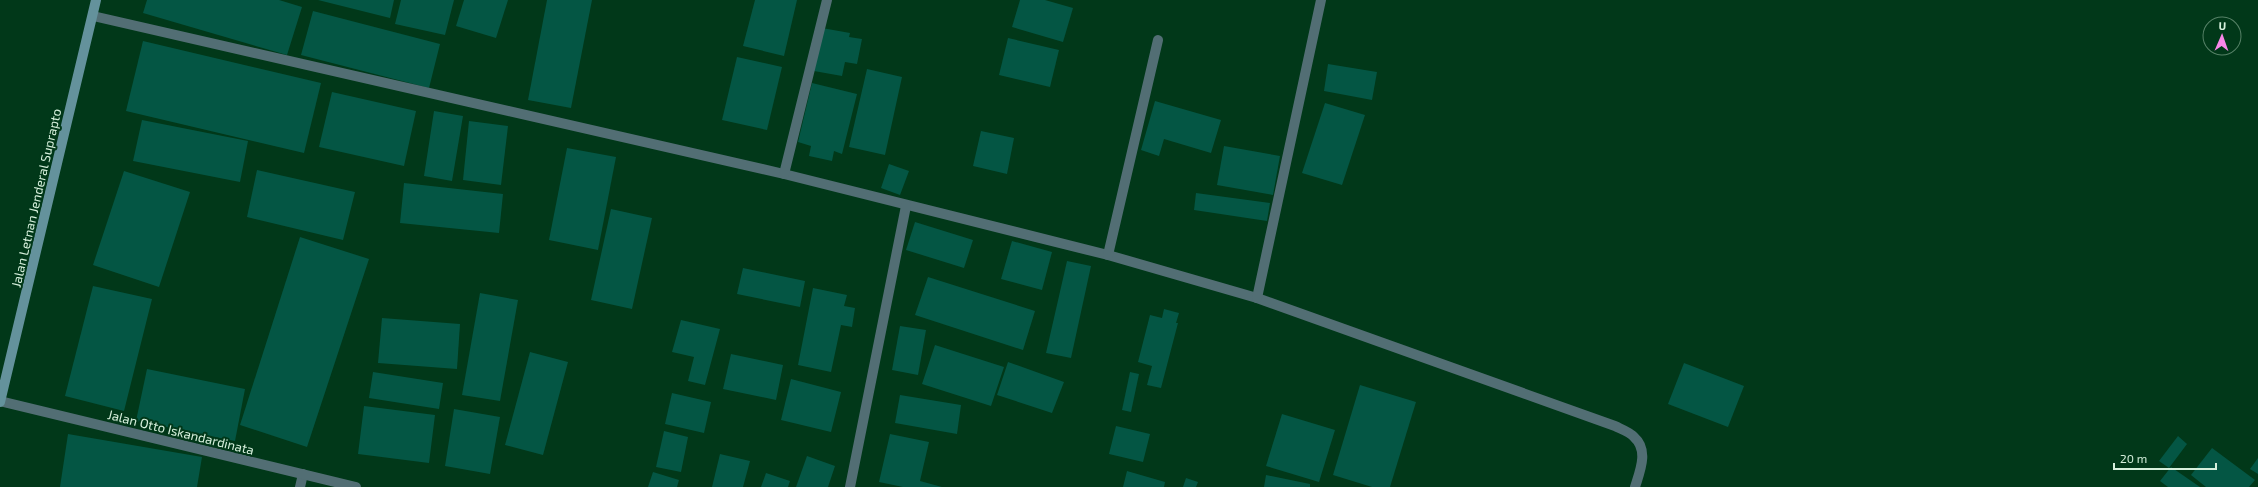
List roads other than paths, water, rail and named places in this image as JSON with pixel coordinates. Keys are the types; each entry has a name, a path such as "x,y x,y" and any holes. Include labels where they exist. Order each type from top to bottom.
{"main road":[{"name":"Jalan Letnan Jenderal Suprapto","path":"0,402 96,0"}],"street":[{"path":"784,174 827,0"},
{"path":"1257,298 1321,0"},
{"path":"93,16 784,174 906,206 1108,255 1257,298 1364,335 1628,433 1634,436 1639,444 1643,459 1635,487"},
{"path":"1108,255 1158,40"},
{"path":"850,487 906,206"},
{"name":"Jalan Otto Iskandardinata","path":"0,402 356,487"},
{"path":"300,487 303,474"}]}
